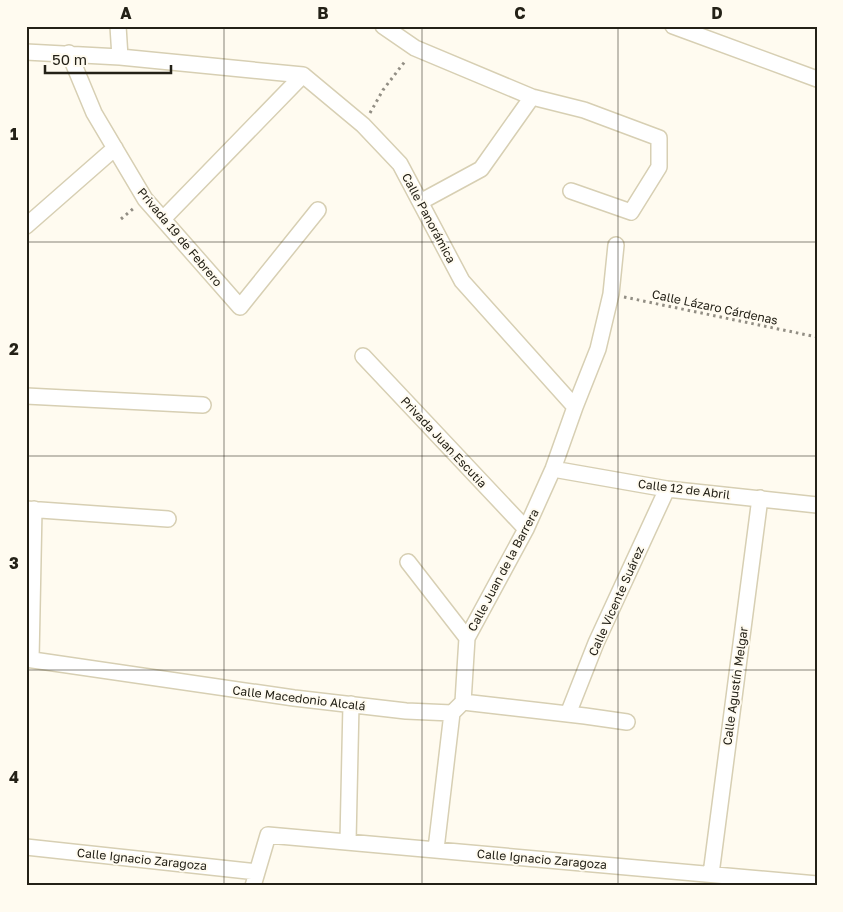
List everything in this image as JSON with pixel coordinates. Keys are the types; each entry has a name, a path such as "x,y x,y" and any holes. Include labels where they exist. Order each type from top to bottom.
{"street":[{"path":"118,26 120,57"},
{"path":"384,26 415,48 532,97 584,110 659,138 659,167 631,212 571,191"},
{"path":"673,26 817,79"},
{"path":"26,52 120,57 303,75"},
{"name":"Privada 19 de Febrero","path":"69,53 94,113 145,199 240,308 318,210"},
{"path":"163,219 303,75"},
{"name":"Calle Panorámica","path":"303,75 363,125 400,164 422,201 462,281 576,407"},
{"path":"422,201 481,169 532,97"},
{"path":"26,226 115,148"},
{"path":"553,469 598,349 611,294 616,245"},
{"name":"Privada Juan Escutia","path":"363,356 526,529"},
{"path":"26,396 203,405"},
{"name":"Calle Juan de la Barrera","path":"436,849 467,638 526,529 553,469"},
{"name":"Calle 12 de Abril","path":"553,469 667,489 817,505"},
{"name":"Calle Vicente Suárez","path":"568,714 596,643 667,489"},
{"name":"Calle Agustín Melgar","path":"711,874 760,498"},
{"path":"28,659 30,509 168,519"},
{"path":"408,562 467,638"},
{"name":"Calle Macedonio Alcalá","path":"28,659 230,690 406,711 457,708 568,714 627,722"},
{"path":"348,842 351,704"},
{"name":"Calle Ignacio Zaragoza","path":"26,847 255,879 268,835 817,884"}],"path":[{"path":"363,125 383,90 415,48"},
{"name":"Calle Lázaro Cárdenas","path":"611,294 817,338"}]}
